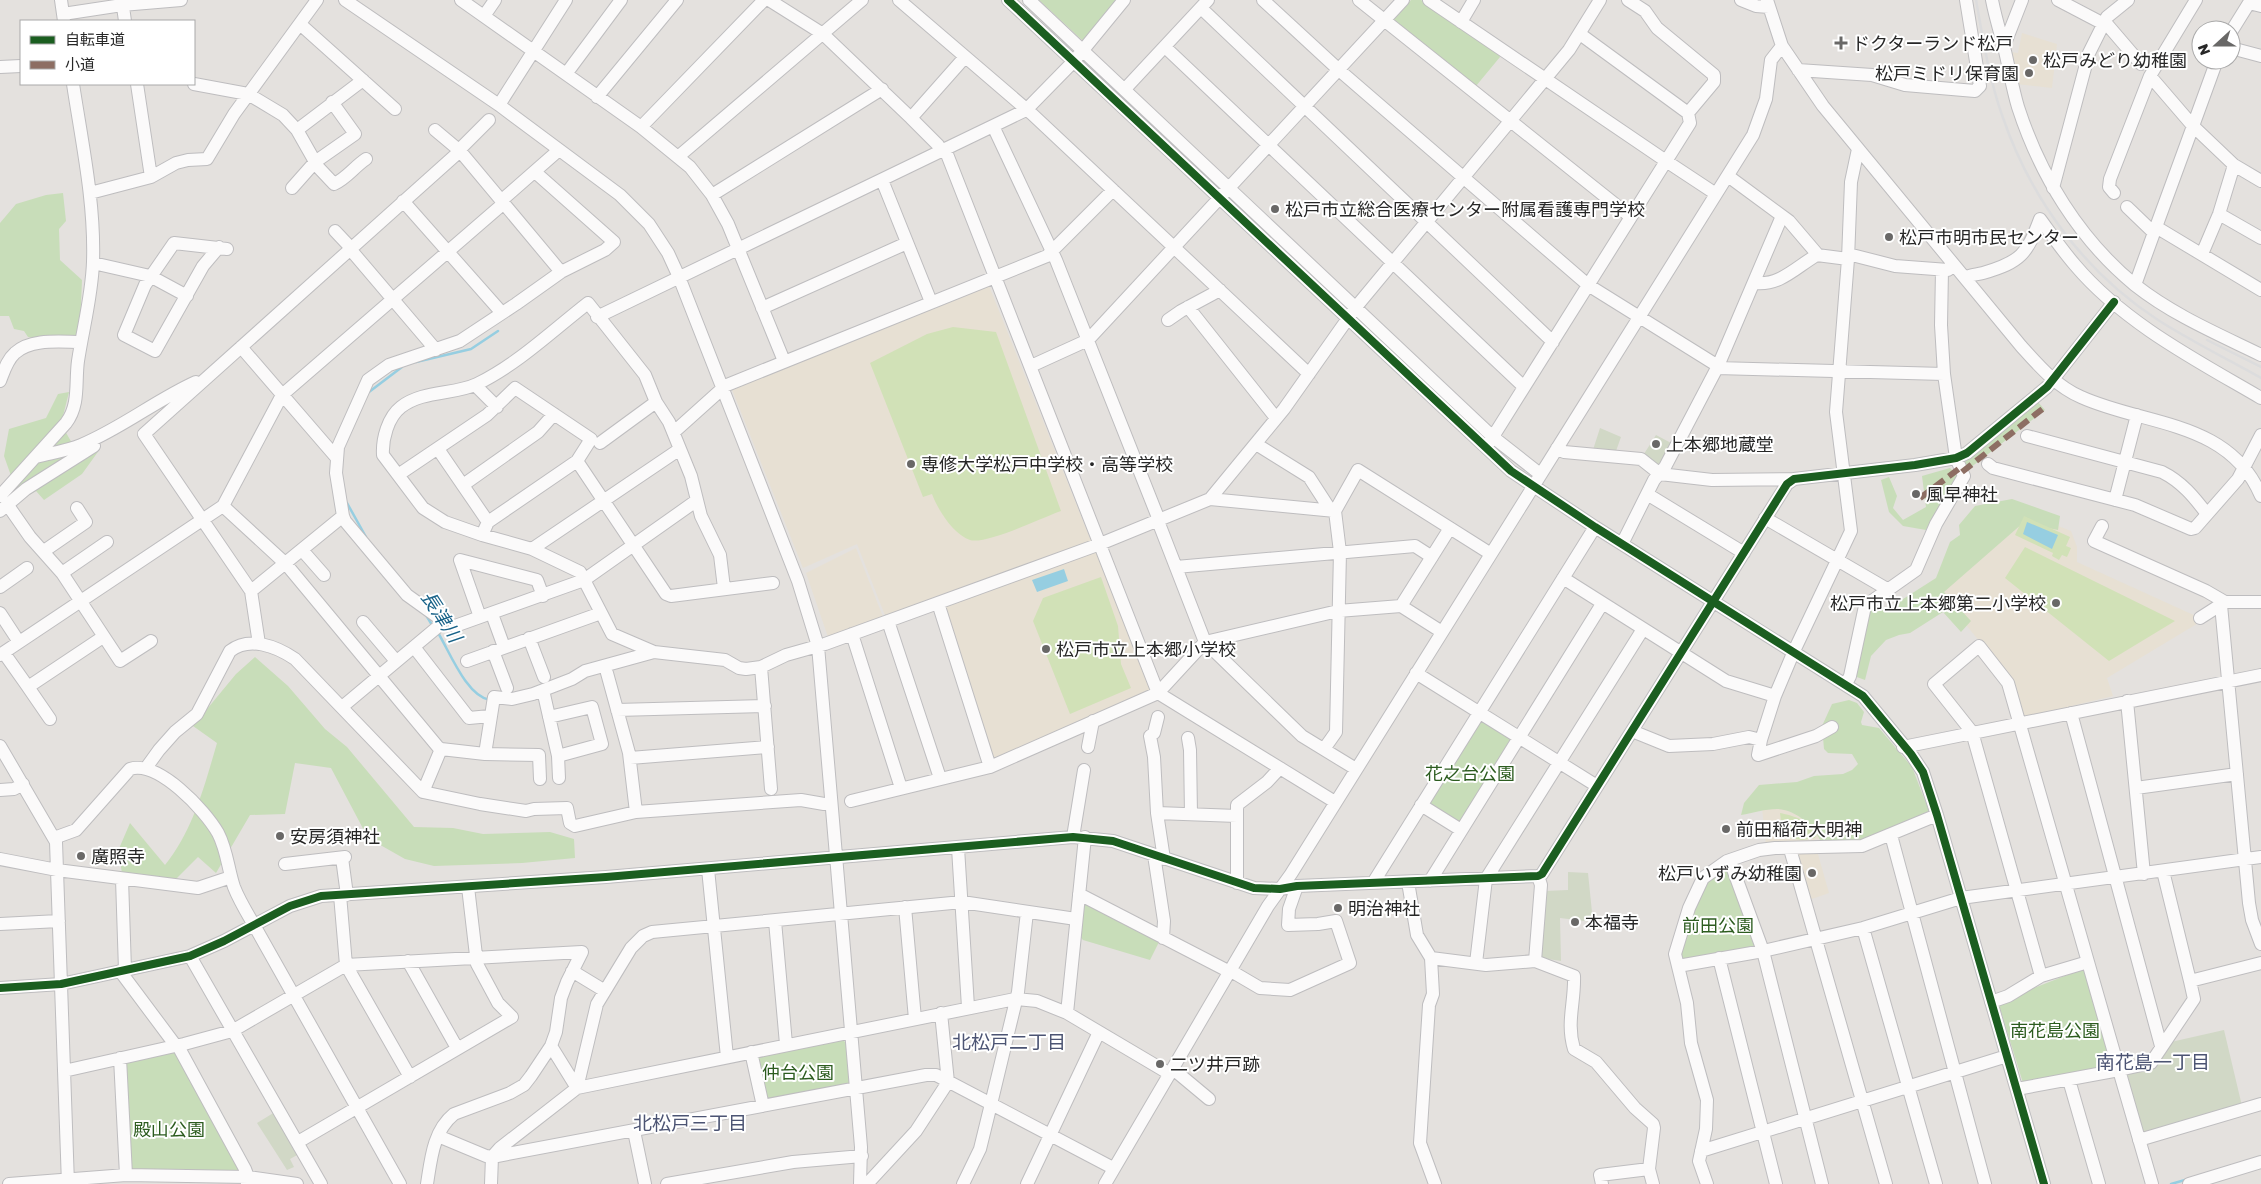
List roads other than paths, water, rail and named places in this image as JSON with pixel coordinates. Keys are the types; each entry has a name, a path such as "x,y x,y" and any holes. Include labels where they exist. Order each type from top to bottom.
{"street":[{"path":"61,0 63,18 122,2 181,0"},
{"path":"90,193 151,177 176,163 206,159 248,94 317,0"},
{"path":"345,0 500,105 620,195 638,212 657,236 679,277 798,581 818,646 862,1156 860,1184"},
{"path":"462,0 679,156 712,195 739,249 784,361"},
{"path":"484,16 495,0"},
{"path":"500,105 566,0"},
{"path":"566,74 621,0"},
{"path":"597,97 677,0"},
{"path":"641,127 764,0"},
{"path":"769,0 823,34 943,150 996,277 1158,693 1335,802"},
{"path":"679,156 862,0"},
{"path":"899,0 1026,110 1309,374"},
{"path":"1008,0 1511,471 1532,487 1863,696 1923,772 1937,814 2044,1184"},
{"path":"1029,0 1493,437 1540,474"},
{"path":"597,317 1026,110 1074,61 1124,0"},
{"path":"1263,0 1339,70 1588,285 1718,367 1944,374"},
{"path":"1359,0 1631,217"},
{"path":"1031,366 1088,340 1270,146 1403,0"},
{"path":"1428,0 1716,194"},
{"path":"1461,22 1474,0"},
{"path":"1210,499 1276,418 1347,318 1569,50 1600,0"},
{"path":"1628,0 1645,11 1657,28 1714,75 1714,82 1688,113"},
{"path":"1741,0 1756,6 1768,3 1782,46 1823,106 1948,268 1964,278 2052,380 2080,397 2178,426 2208,438 2244,469 2260,489"},
{"path":"1798,70 1872,75 1905,84 1975,91 1980,86 1966,0"},
{"path":"1992,0 1997,28 2004,46 2017,105 2031,145 2053,188 2097,247 2135,285 2199,325 2261,355"},
{"path":"2004,46 2022,0"},
{"path":"2058,0 2100,22 2105,22 2141,64"},
{"path":"2053,188 2089,53 2105,22 2128,0"},
{"path":"2114,193 2109,187 2110,179 2150,76 2196,0"},
{"path":"122,2 125,20"},
{"path":"2239,20 2250,2"},
{"path":"1120,104 1127,92 1204,4 1305,106 1553,342"},
{"path":"300,24 396,109"},
{"path":"1486,448 1690,123 1688,113 1580,34"},
{"path":"1105,1184 1280,889 1753,135 1766,99 1768,70 1771,60 1782,46"},
{"path":"1165,47 1524,387"},
{"path":"2241,51 2261,56"},
{"path":"911,118 965,57"},
{"path":"0,67 20,66"},
{"path":"2135,285 2214,70"},
{"path":"2150,76 2193,126 2234,165 2261,181"},
{"path":"297,130 363,80"},
{"path":"195,84 248,94 283,115 297,130 316,162 334,184 345,179 354,167 366,159"},
{"path":"2,504 36,457 73,414 76,403 76,377 93,263 90,193 75,85"},
{"path":"136,85 151,177"},
{"path":"712,195 882,89"},
{"path":"292,188 316,162 355,134 332,102"},
{"path":"259,644 251,591 144,434 460,151 489,120"},
{"path":"993,126 1052,253 1088,340 1206,642 1302,736 1356,769"},
{"path":"435,130 460,151 562,272"},
{"path":"1832,727 1820,734 1758,756 1775,696 1794,651 1851,531 1836,412 1848,257 1851,182 1858,149"},
{"path":"50,719 2,654 222,506 282,395 394,300 559,150"},
{"path":"2202,254 2219,214 2234,165"},
{"path":"342,707 440,625 439,618 407,596 345,521 343,516 336,473 336,457 338,447 368,380 389,365 460,341 562,272 604,250 614,242 534,172"},
{"path":"1728,176 1789,221 1818,255"},
{"path":"882,180 931,302"},
{"path":"674,432 723,388 784,361 1052,253 1113,190"},
{"path":"403,201 502,313"},
{"path":"2128,207 2154,230 2202,254 2261,290"},
{"path":"2219,214 2261,238"},
{"path":"1622,544 1647,494 1660,474 1718,367 1782,216"},
{"path":"1964,278 2018,260 2025,254 2040,219 2075,266 2114,302 2172,347 2261,398"},
{"path":"335,231 436,350"},
{"path":"174,243 223,248 203,266 155,351 124,334 150,276 174,243"},
{"path":"762,308 907,243"},
{"path":"1755,283 1767,285 1780,280 1818,255 1848,257 1895,266 1948,268"},
{"path":"93,263 150,276 187,296"},
{"path":"1846,684 1850,676 1865,606 1916,570 1936,524 1964,476 1956,458 1944,374 1941,325 1948,268"},
{"path":"1168,320 1220,290"},
{"path":"1557,448 1564,452 1640,459 1660,474 1712,480 1794,479 1956,458 1966,453 2052,380 2114,302"},
{"path":"724,588 720,555 701,516 691,476 674,432 656,402 645,375 597,317 588,303 538,344 492,376 475,385 422,397 398,410 391,420 382,447 383,455 423,508 445,522 532,549 580,572 612,634 654,652 725,660 739,668 761,667 786,655 852,634 1100,544 1210,499 1333,511"},
{"path":"1188,307 1276,418"},
{"path":"0,381 8,362 19,350 36,344 81,342"},
{"path":"240,347 336,457"},
{"path":"36,457 82,445 124,423 163,397 207,376"},
{"path":"475,385 497,407"},
{"path":"398,475 497,407 515,388 591,439 576,461 488,522 482,535"},
{"path":"600,443 656,402"},
{"path":"463,485 538,432 554,414"},
{"path":"2115,500 2137,415"},
{"path":"2,504 110,436 124,423"},
{"path":"1988,464 1993,468 2135,505 2187,528 2195,528 2244,469 2261,435"},
{"path":"2027,436 2153,469 2170,476 2191,493 2207,514"},
{"path":"1256,444 1308,477 1333,511 1340,552 1336,732 1324,749"},
{"path":"532,549 680,448"},
{"path":"438,449 488,522"},
{"path":"576,461 666,594 671,596 773,583"},
{"path":"1333,511 1358,470 1491,554"},
{"path":"0,988 61,984 190,956 304,900 344,895 835,859 1079,837 1113,842 1254,888 1280,889 1297,886 1538,876 1542,874 1765,518 1787,484 1794,479"},
{"path":"1647,494 1744,553"},
{"path":"456,626 584,580 696,501"},
{"path":"2,504 62,573 120,662 150,640"},
{"path":"222,506 286,564 441,749 485,754 538,755 540,779"},
{"path":"44,551 86,522 77,508"},
{"path":"251,591 343,516"},
{"path":"1765,518 1887,589"},
{"path":"2102,526 2094,541 2206,591 2223,603"},
{"path":"1372,883 1595,527"},
{"path":"1401,606 1450,528"},
{"path":"62,573 107,542"},
{"path":"1176,567 1415,546 1432,557"},
{"path":"302,550 324,575"},
{"path":"507,688 498,649 486,616 460,560 537,580 543,596"},
{"path":"0,588 27,568"},
{"path":"1563,578 1726,681 1775,696"},
{"path":"2200,618 2223,603 2261,602"},
{"path":"938,603 990,767"},
{"path":"2223,603 2228,681 2245,860 2252,920 2261,944"},
{"path":"1430,881 1602,604"},
{"path":"851,800 990,767 1158,693 1206,642 1338,611 1401,606 1442,632"},
{"path":"0,612 19,642"},
{"path":"467,661 601,614"},
{"path":"888,621 940,778"},
{"path":"363,622 396,661"},
{"path":"1476,963 1486,879 1642,629"},
{"path":"852,634 901,788"},
{"path":"28,687 103,637"},
{"path":"530,638 544,676"},
{"path":"146,768 158,750 175,732 197,714 230,651 235,647 249,643 286,652 342,707 423,792 526,812 534,809 567,808 570,823 575,826 636,812 801,800 831,804"},
{"path":"2041,976 1972,732 1934,684 1979,646 2008,683 2152,1184"},
{"path":"414,647 469,718 490,716"},
{"path":"485,754 494,696 512,699 544,690 572,679 585,671 654,652"},
{"path":"761,667 771,789"},
{"path":"607,673 630,758 636,812"},
{"path":"1416,673 1597,786"},
{"path":"1903,747 2261,675"},
{"path":"544,690 558,756 559,778"},
{"path":"2128,701 2144,874"},
{"path":"617,710 764,706"},
{"path":"550,717 592,707 602,744 558,756"},
{"path":"2070,713 2161,1046"},
{"path":"1158,717 1154,733 1150,736 1154,757 1164,938"},
{"path":"1088,747 1093,721"},
{"path":"1632,730 1669,746 1713,744 1749,737 1761,740"},
{"path":"1188,738 1192,814"},
{"path":"0,746 54,838 57,870 68,1182"},
{"path":"630,758 768,747"},
{"path":"423,792 441,749"},
{"path":"54,838 76,830 130,769 136,767 152,770 175,786 202,810 218,834 231,867 231,877 235,889 254,925 400,1184"},
{"path":"1237,883 1237,805 1267,782 1280,768"},
{"path":"1067,1013 1079,894 1079,837 1084,770"},
{"path":"2136,788 2237,774"},
{"path":"0,790 14,789 23,784"},
{"path":"1421,805 1462,830"},
{"path":"1156,813 1237,816"},
{"path":"1707,1184 1700,1167 1701,1151 1706,1129 1707,1100 1691,1043 1686,1003 1675,954 1696,891 1703,878 1715,868 1730,860 1759,850 1862,846 1937,814"},
{"path":"1890,835 1985,1184"},
{"path":"958,848 968,1007"},
{"path":"1790,849 1886,1184"},
{"path":"285,864 343,855 346,965 410,1077"},
{"path":"1678,966 1763,951 1863,928 1961,898 2261,858"},
{"path":"0,859 57,870 198,888 231,877"},
{"path":"1730,860 1763,951 1822,1184"},
{"path":"708,869 727,1057"},
{"path":"2017,1089 2151,1063 2194,999 2163,871"},
{"path":"1535,961 1540,885 1538,876"},
{"path":"122,879 123,971 177,1046 248,1180"},
{"path":"1408,882 1417,935 1431,958 1433,994 1428,1006 1419,1130 1423,1155 1435,1184"},
{"path":"1079,894 1260,988 1290,990 1350,963 1336,921 1288,926 1289,909 1297,886"},
{"path":"298,1142 512,1017 498,1003 475,957 468,887"},
{"path":"578,1088 597,1004 631,948 643,936 652,932 962,902 1076,919"},
{"path":"905,908 915,1019"},
{"path":"963,1184 980,1149 1018,992 1027,912"},
{"path":"0,924 59,921"},
{"path":"776,921 786,1044"},
{"path":"1863,928 1936,1184"},
{"path":"64,1072 177,1046 232,1031 346,965 582,952 561,998 556,1032 551,1046 524,1084 510,1093 454,1114 448,1120 434,1143 427,1184"},
{"path":"190,956 321,1184"},
{"path":"1431,958 1486,965 1535,961 1574,976 1574,996 1569,1024 1574,1049 1596,1062 1634,1108 1653,1124 1649,1169 1653,1184"},
{"path":"1719,958 1776,1184"},
{"path":"408,962 457,1048"},
{"path":"1991,1002 2008,996 2041,976 2088,962"},
{"path":"2190,980 2261,963"},
{"path":"572,971 605,991"},
{"path":"490,1184 492,1157 506,1142 578,1088 786,1044 1015,999 1037,1001 1067,1013 1172,1071 1209,1099"},
{"path":"867,1184 916,1131 948,1082 941,1014"},
{"path":"1027,1184 1099,1032"},
{"path":"551,1046 578,1088"},
{"path":"751,1052 762,1106"},
{"path":"1701,1151 2007,1056"},
{"path":"120,1058 126,1176"},
{"path":"438,1136 492,1157 926,1075 936,1075 1113,1168"},
{"path":"2069,1080 2099,1184"},
{"path":"2139,1140 2261,1104"},
{"path":"634,1131 645,1184"},
{"path":"667,1184 793,1162 862,1156"},
{"path":"2189,1184 2261,1162"},
{"path":"1602,1184 1600,1175 1649,1169"},
{"path":"9,1184 68,1182 126,1176 248,1180 297,1184"}],"water":[{"path":"2027,522 2058,535 2052,549 2023,534"},
{"path":"1064,569 1068,581 1037,592 1032,580"}],"waterway":[{"path":"416,362 471,349 498,331"},
{"path":"369,392 402,367"},
{"name":"長津川","path":"347,503 366,537"},
{"name":"長津川","path":"426,615 432,625"},
{"name":"長津川","path":"437,631 466,681 481,697 490,700"},
{"path":"2171,1184 2185,1180"}],"railway":[{"path":"1976,0 1990,73 2002,115 2028,175 2044,204 2063,231 2106,279 2131,301 2196,343 2261,378"},
{"path":"2207,340 2261,367"}],"place":[{"name":"ドクターランド松戸","path":"1841,43"},
{"name":"松戸みどり幼稚園","path":"2033,60"},
{"name":"松戸ミドリ保育園","path":"2029,73"},
{"name":"松戸市立総合医療センター附属看護専門学校","path":"1275,209"},
{"name":"松戸市明市民センター","path":"1889,237"},
{"name":"上本郷地蔵堂","path":"1656,444"},
{"name":"専修大学松戸中学校・高等学校","path":"911,464"},
{"name":"風早神社","path":"1916,494"},
{"name":"松戸市立上本郷第二小学校","path":"2056,603"},
{"name":"松戸市立上本郷小学校","path":"1046,649"},
{"name":"前田稲荷大明神","path":"1726,829"},
{"name":"安房須神社","path":"280,836"},
{"name":"廣照寺","path":"81,856"},
{"name":"松戸いずみ幼稚園","path":"1812,873"},
{"name":"明治神社","path":"1338,908"},
{"name":"本福寺","path":"1575,922"},
{"name":"二ツ井戸跡","path":"1160,1064"}],"district":[{"name":"北松戸二丁目","path":"1009,1041"},
{"name":"南花島一丁目","path":"2153,1061"},
{"name":"北松戸三丁目","path":"690,1122"}],"park label":[{"name":"花之台公園","path":"1470,773"},
{"name":"前田公園","path":"1718,925"},
{"name":"南花島公園","path":"2055,1030"},
{"name":"仲台公園","path":"798,1072"},
{"name":"殿山公園","path":"169,1129"}]}
